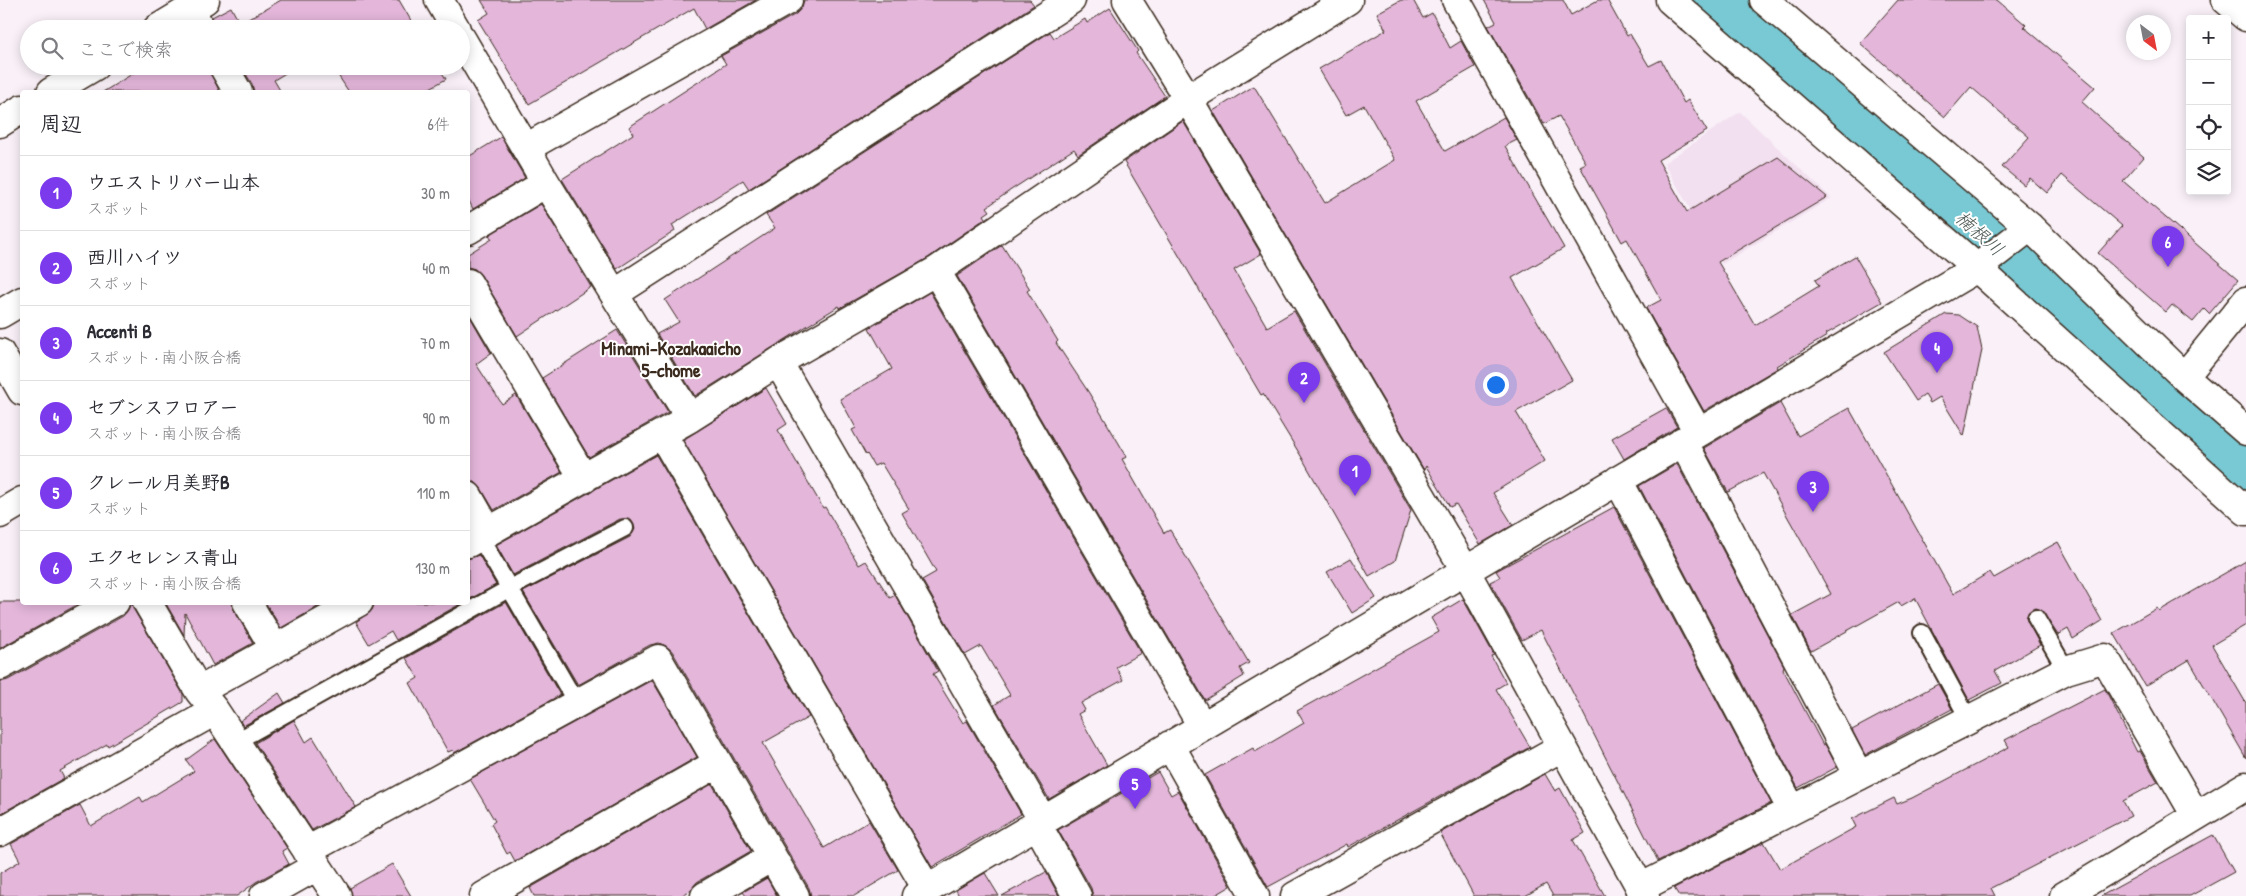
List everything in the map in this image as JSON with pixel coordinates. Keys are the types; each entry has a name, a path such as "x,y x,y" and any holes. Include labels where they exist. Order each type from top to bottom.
{"street":[{"path":"439,0 451,20"},
{"path":"526,148 788,0"},
{"path":"614,294 1072,0"},
{"path":"1128,0 1466,570 1642,892 1792,810 2066,670 2105,658 2196,816"},
{"path":"470,504 478,537 584,479 690,418 778,362 936,271 1188,99 1348,0"},
{"path":"1456,0 1690,437 1859,776"},
{"path":"1670,0 1981,265 2246,511"},
{"path":"1764,0 2022,233 2246,431"},
{"path":"2226,0 2246,17"},
{"path":"181,20 199,13"},
{"path":"470,53 546,183 690,418"},
{"path":"228,75 237,90"},
{"path":"56,90 85,79"},
{"path":"0,123 20,110"},
{"path":"470,229 546,183"},
{"path":"662,434 932,891 1040,822 1981,265 2022,233"},
{"path":"936,271 1202,726"},
{"path":"470,286 584,479"},
{"path":"2184,377 2246,301"},
{"path":"0,314 20,302"},
{"path":"0,353 20,388"},
{"path":"778,362 1040,822 1077,896"},
{"path":"1618,480 1792,810"},
{"path":"0,514 20,502"},
{"path":"0,666 110,605"},
{"path":"149,605 207,701 337,896"},
{"path":"249,605 275,649"},
{"path":"0,832 207,701 275,649 354,605"},
{"path":"264,896 312,858 658,659 795,896"},
{"path":"1170,745 1255,896"},
{"path":"1294,896 1562,747"},
{"path":"484,896 718,763"},
{"path":"2064,896 2246,786"},
{"path":"705,896 772,857"}],"lane":[{"path":"235,742 510,588 625,528"},
{"path":"478,537 510,588 577,704"},
{"path":"2036,618 2066,670"},
{"path":"1922,633 1969,720"}],"shaded area":[{"path":"1740,112 1831,198 1722,264 1664,163"}],"building":[{"path":"281,0 399,0 411,20 247,20"},
{"path":"481,0 756,0 705,29 694,8 529,104 478,20 489,13"},
{"path":"804,0 1030,0 1034,5 749,189 743,180 672,225 675,231 617,269 562,179 633,134 629,127 726,64 721,56 796,14 802,7"},
{"path":"1401,0 1413,0 1423,18 1432,13 1450,48 1461,41 1475,67 1416,101 1445,151 1504,117 1517,140 1505,146 1564,248 1512,278 1572,380 1516,412 1545,461 1493,493 1513,525 1480,544 1456,504 1450,507 1426,466 1424,470 1213,111 1254,86 1325,203 1395,160 1364,105 1346,115 1319,69 1386,30 1377,13"},
{"path":"1484,0 1563,0 1571,15 1598,0 1607,0 1627,36 1630,34 1649,66 1661,60 1684,103 1688,100 1707,131 1658,160 1687,212 1778,157 1827,197 1718,262 1755,325 1819,286 1815,280 1855,256 1882,302 1826,334 1827,336 1777,366 1778,368 1704,411 1646,308 1661,300 1627,239 1622,242 1592,188 1580,166 1586,163 1559,116 1544,124 1488,26 1496,22"},
{"path":"1898,0 1997,0 2026,25 2024,27 2095,87 2082,102 2144,157 2123,181 2238,280 2209,314 2204,309 2193,322 2172,305 2166,312 2098,253 2122,226 2062,175 2047,193 2030,178 2024,185 2002,167 2029,137 1971,87 1945,117 1860,43"},
{"path":"231,7 238,20 213,20 212,17"},
{"path":"1110,8 1138,51 1136,53 1165,96 1078,155 1074,149 1011,190 987,207 990,211 984,215 986,218 928,258 840,308 839,306 695,396 657,334 679,322 665,300 775,228 766,215 1050,32 1054,38 1085,19 1087,23"},
{"path":"130,75 212,75 219,90 106,90"},
{"path":"246,75 282,75 274,80 280,90 254,90"},
{"path":"338,75 444,75 446,79 427,90 348,90"},
{"path":"1183,121 1261,254 1234,270 1267,327 1294,311 1411,510 1395,561 1369,576 1301,456 1263,394 1261,395 1124,162"},
{"path":"501,137 525,178 473,209 470,203 470,156"},
{"path":"541,204 591,287 517,336 481,275 475,269 470,268 470,253 492,239 489,235"},
{"path":"1002,245 1030,289 1027,291 1058,341 1056,343 1089,393 1127,457 1122,459 1164,533 1170,530 1249,663 1240,668 1244,676 1205,700 957,276"},
{"path":"930,292 1141,653 1116,667 1123,680 1081,703 1085,710 1078,714 1107,765 1049,799 994,705 1010,695 981,646 965,655 922,580 936,572 902,513 909,509 881,463 874,466 866,455 852,430 856,428 840,399 892,369 869,328"},
{"path":"1946,314 1959,315 1977,327 1982,350 1964,436 1940,397 1930,403 1925,395 1916,401 1884,352"},
{"path":"470,316 491,353 476,364 502,404 516,395 562,472 494,510 481,488 475,482 470,481"},
{"path":"617,330 668,412 589,457 542,378"},
{"path":"766,388 787,424 778,430 823,508 825,507 859,565 866,561 890,598 895,595 938,671 933,674 963,723 967,721 1021,814 932,867 683,440"},
{"path":"1780,403 1798,436 1849,408 1953,594 1990,572 1994,578 2058,542 2102,621 2073,639 2068,629 2058,635 2041,610 2036,608 2031,610 2026,618 2040,645 1995,671 2002,683 1969,700 1915,598 1901,606 1899,602 1811,651 1792,615 1831,594 1763,473 1728,492 1704,448"},
{"path":"1666,408 1677,427 1624,459 1612,438"},
{"path":"656,455 809,717 763,743 824,848 869,821 898,870 854,896 811,896 809,888 672,651 666,646 659,643 650,645 578,685 523,592 630,537 635,529 631,520 620,519 513,575 496,545"},
{"path":"1677,464 1784,666 1783,669 1823,745 1825,744 1837,767 1798,788 1639,486"},
{"path":"1614,507 1771,803 1658,861 1541,630 1522,640 1490,582 1500,577 1496,571"},
{"path":"479,555 496,585 470,599 470,558"},
{"path":"1351,558 1376,598 1352,613 1327,572"},
{"path":"2246,561 2246,625 2212,645 2246,703 2246,758 2189,660 2145,686 2114,633 2157,608 2159,611"},
{"path":"1463,599 1494,655 1491,656 1506,683 1496,689 1530,747 1348,847 1347,844 1268,887 1205,775 1253,748 1255,752 1304,723 1297,711 1439,632 1431,618"},
{"path":"0,602 20,602 20,605 77,605 0,648"},
{"path":"506,602 560,695 454,753 453,750 448,752 410,683 418,678 406,658"},
{"path":"130,605 132,605 183,694 183,702 108,746 107,744 60,771 64,778 0,814 0,682 8,680 123,616"},
{"path":"167,605 232,605 253,643 213,665 185,613 184,635"},
{"path":"267,605 321,605 281,628"},
{"path":"374,605 459,605 396,640 391,631 369,644 356,622 372,610"},
{"path":"652,680 697,757 515,861 510,852 507,854 491,824 495,821 470,779"},
{"path":"1938,684 1952,709 1865,755 1852,730"},
{"path":"2105,689 2137,752 2140,751 2158,782 2123,801 2131,816 1991,888 1995,896 1679,896 1674,888 1764,842 1780,869 1856,827 1852,819 1894,798 1897,804 1912,798 2009,747 2005,740"},
{"path":"279,693 285,703 243,726 240,721"},
{"path":"294,720 306,742 313,737 356,807 312,830 255,743"},
{"path":"215,739 287,848 282,851 289,864 256,882 237,896 0,896 0,873 20,861 11,844 80,805 91,826 140,797 143,802 194,771 186,760"},
{"path":"1158,772 1171,795 1178,791 1231,886 1214,896 1093,896 1091,888 1058,830"},
{"path":"1545,774 1555,791 1560,788 1585,833 1573,840 1605,896 1553,896 1546,884 1525,896 1474,896 1440,833"},
{"path":"712,784 751,851 697,882 691,890 681,896 534,896 530,888"},
{"path":"2213,835 2234,872 2190,896 2101,896"},
{"path":"392,864 411,896 352,896 350,888"},
{"path":"1046,872 1059,896 1002,896"},
{"path":"985,873 999,896 959,896 956,890"},
{"path":"767,878 777,896 746,896 743,892"}],"waterway":[{"name":"楠根川","path":"1711,0 1957,212 2246,469"}],"place":[{"name":"エクセレンス青山","path":"2168,267"},
{"name":"セブンスフロアー","path":"1937,373"},
{"name":"西川ハイツ","path":"1304,403"},
{"name":"ウエストリバー山本","path":"1355,496"},
{"name":"Accenti B","path":"1813,512"},
{"name":"クレール月美野B","path":"1135,809"}],"district":[{"name":"Minami-Kozakaaicho 5-chome","path":"671,359"}]}
